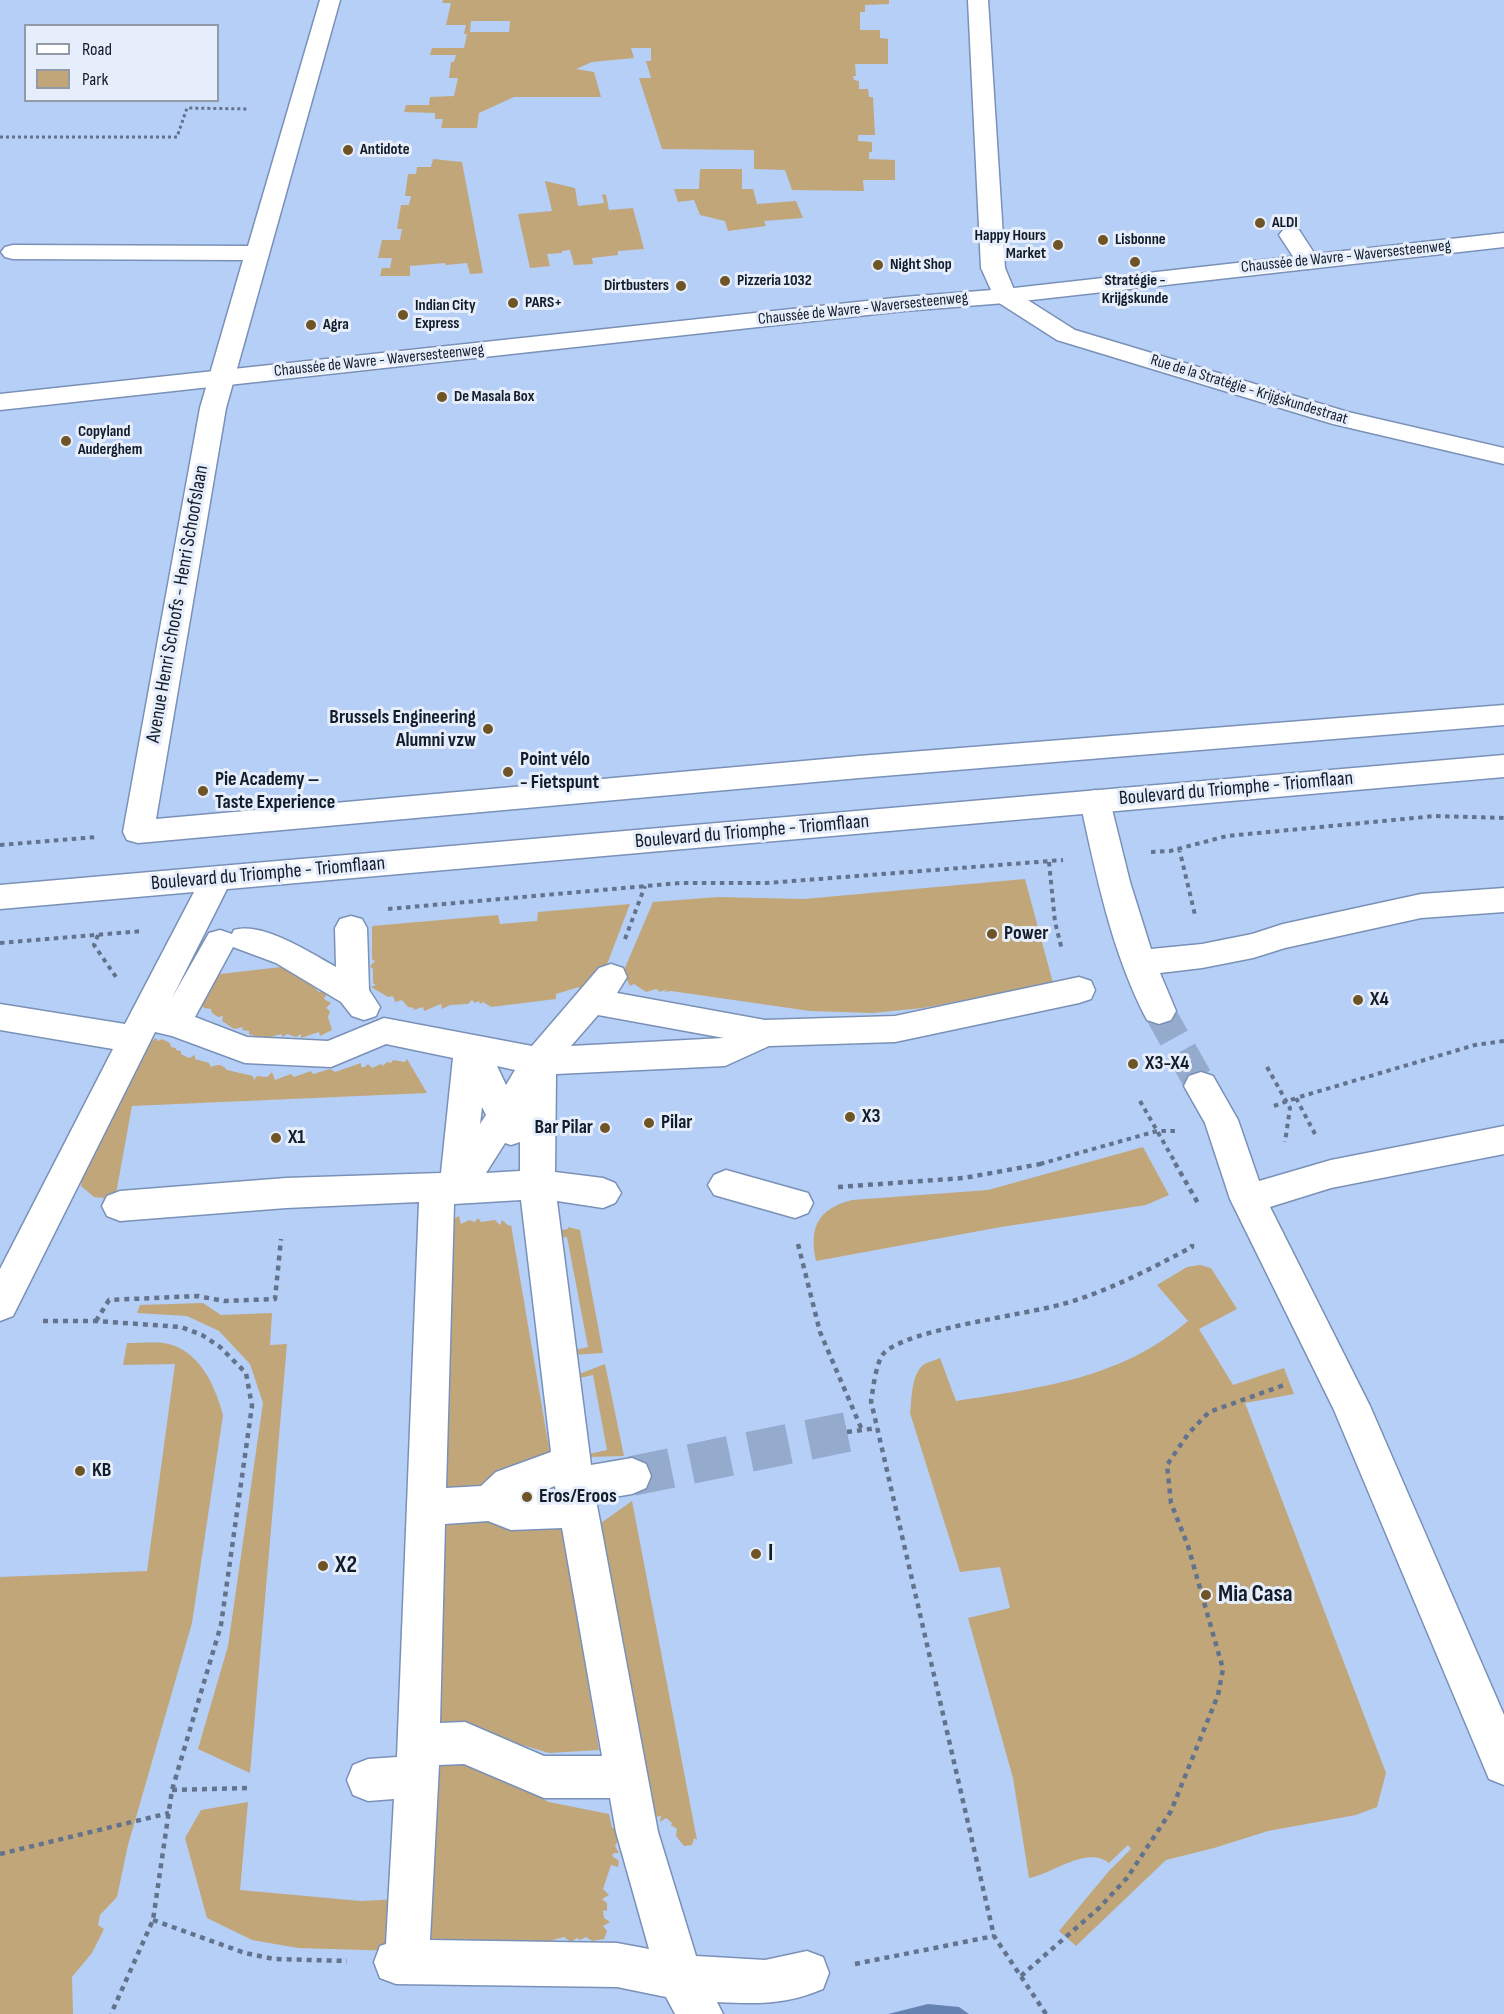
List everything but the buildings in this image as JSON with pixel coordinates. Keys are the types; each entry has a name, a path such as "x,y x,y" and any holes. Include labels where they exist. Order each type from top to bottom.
{"street":[{"name":"Avenue Henri Schoofs - Henri Schoofslaan","path":"330,0 256,253 209,426 138,832 859,767 1504,715"},
{"path":"978,0 993,268 1005,296"},
{"path":"1292,235 1308,262"},
{"name":"Chaussée de Wavre - Waversesteenweg","path":"0,402 938,300 1005,296 1504,240"},
{"path":"13,252 256,253"},
{"name":"Rue de la Stratégie - Krijgskundestraat","path":"1005,296 1066,335 1342,418 1504,456"},
{"name":"Boulevard du Triomphe - Triomflaan","path":"0,897 1504,766"},
{"path":"1095,801 1107,855 1138,963 1160,1011"},
{"path":"0,1305 156,1028 219,935 216,879"},
{"path":"1138,963 1202,956 1243,948 1283,936 1421,906 1504,900"},
{"path":"351,928 353,993"},
{"path":"219,935 287,954 353,993 384,1031"},
{"path":"447,1188 504,1117 539,1061 601,989 765,1032 895,1029 1079,990"},
{"path":"0,1017 156,1028 245,1050 331,1054 384,1031 539,1061 725,1053 765,1032"},
{"path":"471,1048 537,1184"},
{"path":"471,1048 447,1188 426,1507 418,1761 401,1962 617,1965 680,1977 765,1982 807,1973"},
{"path":"539,1061 537,1184 575,1486 637,1832 680,1977 700,2014"},
{"path":"1201,1086 1221,1120 1248,1199 1351,1406 1504,1764"},
{"path":"1248,1199 1331,1174 1504,1140"},
{"path":"120,1206 286,1193 537,1184 603,1193"},
{"path":"726,1185 795,1203"},
{"path":"426,1507 489,1503 512,1512 575,1486 632,1476"},
{"path":"368,1780 465,1743 544,1777 627,1777"}],"path":[{"path":"0,137 177,137 187,108 249,109"},
{"path":"1179,848 1227,836 1435,816 1504,818"},
{"path":"0,845 99,837"},
{"path":"379,909 680,883 767,883 1049,862"},
{"path":"601,989 645,886"},
{"path":"0,943 219,935"},
{"path":"1274,1106 1475,1045 1504,1041"},
{"path":"1268,1067 1287,1101"},
{"path":"1296,1098 1319,1143"},
{"path":"862,1431 820,1332 797,1238 795,1203 831,1187 964,1178 1041,1164 1157,1131 1182,1131"},
{"path":"96,1321 109,1300 198,1296 224,1301 275,1299 286,1193"},
{"path":"1046,2014 994,1936 871,1401 875,1377 882,1354 906,1339 1073,1300 1122,1284 1192,1247 1192,1244"},
{"path":"32,1321 96,1321 181,1327 202,1335 220,1347 246,1373 252,1406 221,1625 172,1790 153,1920 111,2014"},
{"path":"1021,1976 1099,1908 1133,1870 1171,1811 1218,1695 1223,1668 1188,1546 1171,1503 1167,1465 1188,1434 1209,1412 1291,1383"},
{"path":"847,1432 877,1428"},
{"path":"172,1790 249,1788"},
{"path":"0,1854 169,1813"},
{"path":"153,1920 245,1953 274,1959 401,1962"},
{"path":"807,1973 994,1936"}],"green space":[{"path":"443,0 889,0 889,4 865,5 865,12 860,12 860,30 880,30 880,38 888,39 888,64 855,64 856,76 853,76 854,80 859,81 859,89 868,89 869,97 873,97 875,135 858,135 858,141 872,142 869,159 895,160 895,180 863,180 864,191 792,190 785,170 754,169 754,150 662,149 639,78 651,78 646,61 651,61 651,48 631,48 634,58 592,62 576,69 594,72 601,97 514,97 479,113 477,128 441,128 443,119 435,119 435,113 404,112 406,105 429,105 430,97 454,96 458,78 449,78 451,62 454,62 456,55 430,55 432,48 464,48 466,25 446,25 451,3 442,3","holes":["471,21 510,21 509,32 470,32"]},
{"path":"433,159 462,162 483,273 470,274 467,263 446,265 445,263 410,266 410,276 380,276 382,268 390,268 392,258 378,258 382,240 400,240 402,229 397,229 401,205 409,205 411,196 405,196 408,174 416,174 417,167 431,167"},
{"path":"700,169 742,169 742,189 753,189 757,204 796,201 803,218 764,221 766,226 728,231 725,221 700,215 694,200 678,202 674,189 699,189"},
{"path":"545,181 575,188 578,206 604,203 602,194 606,195 609,210 633,208 644,249 618,251 618,255 592,258 593,264 574,265 570,250 562,251 562,253 547,254 550,266 530,268 518,214 552,211"},
{"path":"1025,879 1053,983 923,1008 872,1013 810,1011 671,991 664,992 667,989 660,992 656,989 646,992 634,984 630,986 627,980 619,982 653,902 718,897 804,899"},
{"path":"630,904 601,980 580,990 579,987 556,994 556,999 491,1007 483,1002 480,1004 479,1001 475,1003 472,1000 468,1004 450,1005 442,1009 441,1004 424,1011 423,1007 413,1010 414,1008 408,1007 402,1000 395,1002 393,996 388,997 371,987 376,985 373,983 373,969 370,966 375,961 372,959 372,926 498,915 500,924 537,921 538,912"},
{"path":"290,966 319,992 327,993 324,999 331,1003 326,1008 330,1011 328,1017 332,1030 320,1036 319,1032 301,1038 301,1034 296,1037 287,1034 283,1037 281,1034 264,1039 242,1030 243,1027 234,1029 222,1021 223,1016 218,1017 212,1013 211,1009 204,1008 199,1002 220,974"},
{"path":"156,1038 158,1041 162,1039 170,1043 171,1047 181,1051 181,1054 189,1058 195,1055 195,1059 209,1063 211,1067 222,1066 227,1070 253,1076 254,1080 257,1076 267,1077 272,1072 275,1080 291,1074 294,1077 311,1071 313,1074 330,1069 335,1072 361,1063 361,1067 368,1064 372,1068 381,1064 383,1066 387,1062 391,1063 393,1060 405,1062 407,1059 427,1093 132,1106 115,1199 94,1197 81,1186 83,1172 149,1040"},
{"path":"1143,1147 1169,1195 1146,1205 1001,1227 816,1261 814,1239 818,1222 823,1215 840,1204 852,1200 988,1190"},
{"path":"459,1216 461,1224 469,1220 475,1222 478,1218 481,1222 495,1220 500,1225 502,1220 509,1226 511,1225 551,1460 501,1484 435,1500 453,1219"},
{"path":"568,1227 580,1230 603,1353 571,1355 570,1351 588,1347 567,1237 550,1239 560,1230 568,1229"},
{"path":"1200,1265 1211,1268 1237,1309 1199,1329 1233,1385 1284,1368 1294,1394 1245,1403 1386,1773 1377,1807 1356,1815 1268,1831 1166,1860 1076,1946 1059,1931 1109,1871 1131,1849 1128,1845 1109,1863 1100,1858 1090,1857 1069,1862 1029,1878 1013,1778 968,1618 1010,1608 1000,1567 960,1572 910,1413 913,1388 918,1371 922,1366 940,1358 956,1401 1078,1378 1135,1356 1162,1341 1188,1321 1157,1285 1187,1267"},
{"path":"203,1303 221,1315 272,1313 270,1345 287,1344 250,1773 198,1749 228,1646 263,1403 250,1364 219,1331 187,1316 137,1313 140,1305"},
{"path":"127,1343 164,1343 187,1353 204,1370 223,1415 192,1623 128,1845 117,1897 100,1915 98,1925 104,1929 92,1953 72,1977 73,2014 0,2014 0,1577 147,1571 175,1364 123,1365"},
{"path":"605,1364 624,1456 589,1457 589,1454 607,1450 593,1375 575,1379 574,1376"},
{"path":"632,1501 697,1840 694,1838 692,1845 684,1846 676,1836 677,1829 666,1818 660,1822 661,1816 654,1817 601,1523"},
{"path":"461,1519 562,1524 599,1750 549,1753 429,1717 439,1527"},
{"path":"460,1758 549,1802 609,1814 612,1828 620,1828 620,1836 615,1846 619,1853 614,1853 612,1856 619,1861 618,1867 611,1865 603,1889 609,1895 602,1899 607,1903 607,1911 603,1910 604,1918 610,1922 603,1926 607,1931 604,1939 592,1941 586,1937 580,1940 577,1938 571,1942 564,1937 553,1940 550,1947 419,1949 426,1767"},
{"path":"248,1802 240,1890 361,1901 399,1899 397,1951 298,1948 252,1940 207,1918 185,1838 201,1810"}],"water":[{"path":"928,2004 959,2007 969,2014 888,2014"}],"tunnel":[{"path":"1159,1011 1201,1086"},
{"path":"632,1476 847,1432"}],"place":[{"name":"Antidote","path":"348,150"},
{"name":"ALDI","path":"1260,223"},
{"name":"Lisbonne","path":"1103,240"},
{"name":"Happy Hours Market","path":"1058,245"},
{"name":"Stratégie - Krijgskunde","path":"1135,262"},
{"name":"Night Shop","path":"878,265"},
{"name":"Pizzeria 1032","path":"725,281"},
{"name":"Dirtbusters","path":"681,286"},
{"name":"PARS+","path":"513,303"},
{"name":"Indian City Express","path":"403,315"},
{"name":"Agra","path":"311,325"},
{"name":"De Masala Box","path":"442,397"},
{"name":"Copyland Auderghem","path":"66,441"},
{"name":"Brussels Engineering Alumni vzw","path":"488,729"},
{"name":"Point vélo - Fietspunt","path":"508,772"},
{"name":"Pie Academy – Taste Experience","path":"203,791"},
{"name":"Power","path":"992,934"},
{"name":"X4","path":"1358,1000"},
{"name":"X3-X4","path":"1133,1064"},
{"name":"X3","path":"850,1117"},
{"name":"Pilar","path":"649,1123"},
{"name":"Bar Pilar","path":"605,1128"},
{"name":"X1","path":"276,1138"},
{"name":"KB","path":"80,1471"},
{"name":"Eros/Eroos","path":"527,1497"},
{"name":"I","path":"756,1554"},
{"name":"X2","path":"323,1566"},
{"name":"Mia Casa","path":"1206,1595"}]}
